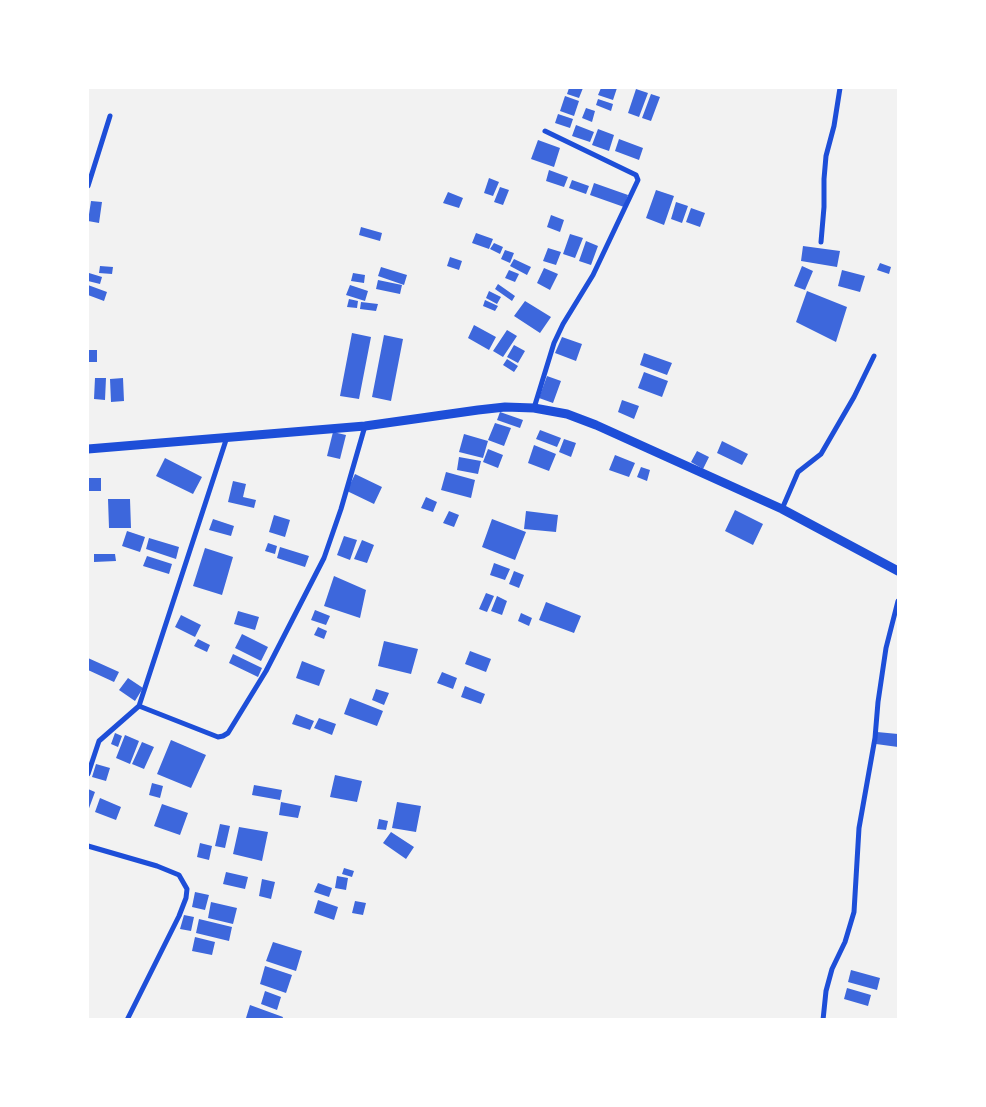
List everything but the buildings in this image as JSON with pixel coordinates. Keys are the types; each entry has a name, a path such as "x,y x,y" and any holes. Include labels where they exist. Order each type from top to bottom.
{"street":[{"path":"821,242 826,156 834,126 840,88"},
{"path":"88,186 110,116"},
{"path":"534,408 554,343 563,324 593,275 638,180 636,175 544,132"},
{"path":"782,509 798,472 821,454 854,397 874,356"},
{"path":"88,449 365,426 506,407 534,408 567,414 596,425 782,509 898,571"},
{"path":"139,706 218,737 228,733 266,671 324,558 365,426"},
{"path":"88,774 99,741 139,706 227,437"},
{"path":"823,1020 826,991 832,970 845,942 854,912 859,828 875,738 886,648 898,601"},
{"path":"88,846 157,866 179,875 187,889 186,898 179,916 127,1020"}]}
